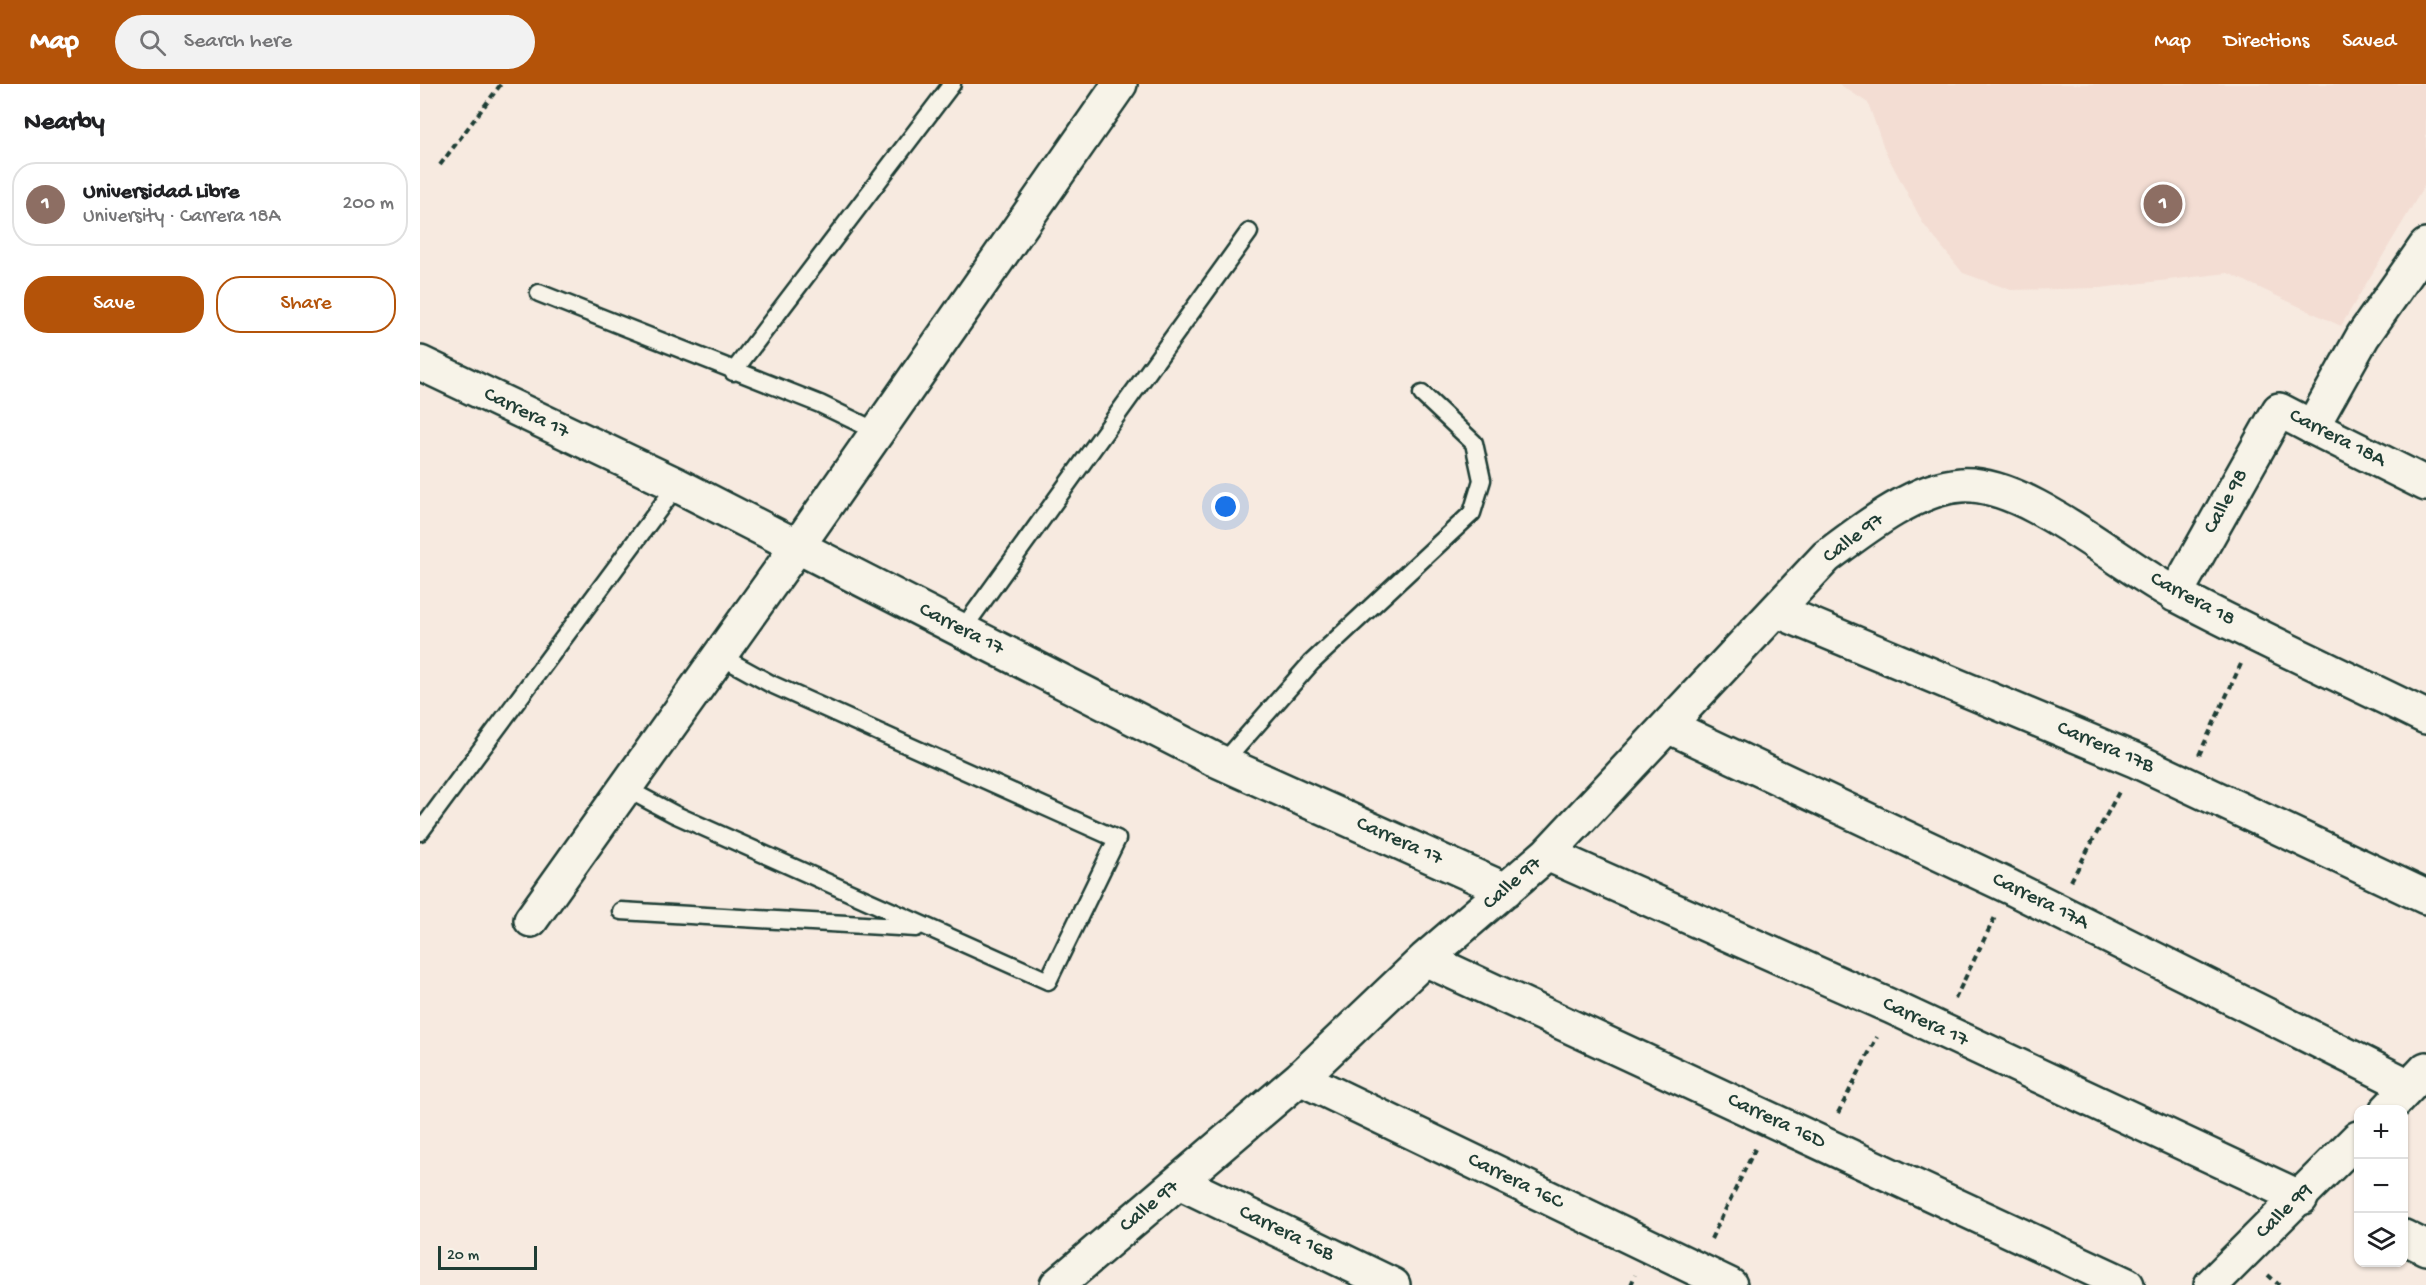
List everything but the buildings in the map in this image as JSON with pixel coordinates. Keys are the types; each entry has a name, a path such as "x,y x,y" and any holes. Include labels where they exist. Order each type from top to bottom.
{"street":[{"path":"531,920 720,657 1120,84"},
{"path":"2312,427 2363,336 2426,246"},
{"name":"Carrera 17","path":"420,363 677,485 1223,763 1506,890"},
{"name":"Carrera 18A","path":"2279,410 2426,484"},
{"name":"Calle 98","path":"2175,595 2279,410"},
{"name":"Carrera 18","path":"1960,485 2002,492 2034,506 2175,595 2426,717"},
{"name":"Calle 97","path":"1057,1285 1300,1078 1425,959 1547,854 1778,611 1826,557 1862,530 1926,494 1960,485"},
{"name":"Carrera 17B","path":"1778,611 2137,760 2426,897"},
{"name":"Carrera 17A","path":"1668,726 2418,1077"},
{"name":"Carrera 17","path":"1547,854 1892,1007 2301,1198"},
{"name":"Carrera 16D","path":"1425,959 2127,1285"},
{"path":"2391,1105 2418,1077"},
{"name":"Carrera 16C","path":"1300,1078 1730,1285"},
{"name":"Calle 99","path":"2211,1285 2301,1198 2354,1142"},
{"name":"Carrera 16B","path":"1179,1182 1393,1285"},
{"path":"2408,1239 2426,1248"}],"lane":[{"path":"733,372 952,84"},
{"path":"962,630 1249,232"},
{"path":"539,293 733,372 820,404 878,432"},
{"path":"1223,763 1311,663 1472,513 1482,480 1474,443 1422,394"},
{"path":"420,832 677,485"},
{"path":"625,788 674,814 1048,981 1117,838 782,689 720,657"},
{"path":"621,911 926,928"}],"path":[{"path":"440,165 501,84"},
{"path":"2186,784 2255,633"},
{"path":"2055,909 2137,760"},
{"path":"1940,1030 2010,887"},
{"path":"1822,1143 1892,1007"},
{"path":"1696,1270 1770,1119"}],"shaded area":[{"path":"1839,84 2426,84 2426,183 2341,326 2228,273 2100,288 2011,290 1963,273 1924,225 1885,151 1868,103"}],"place":[{"name":"Universidad Libre","path":"2163,204"}]}
